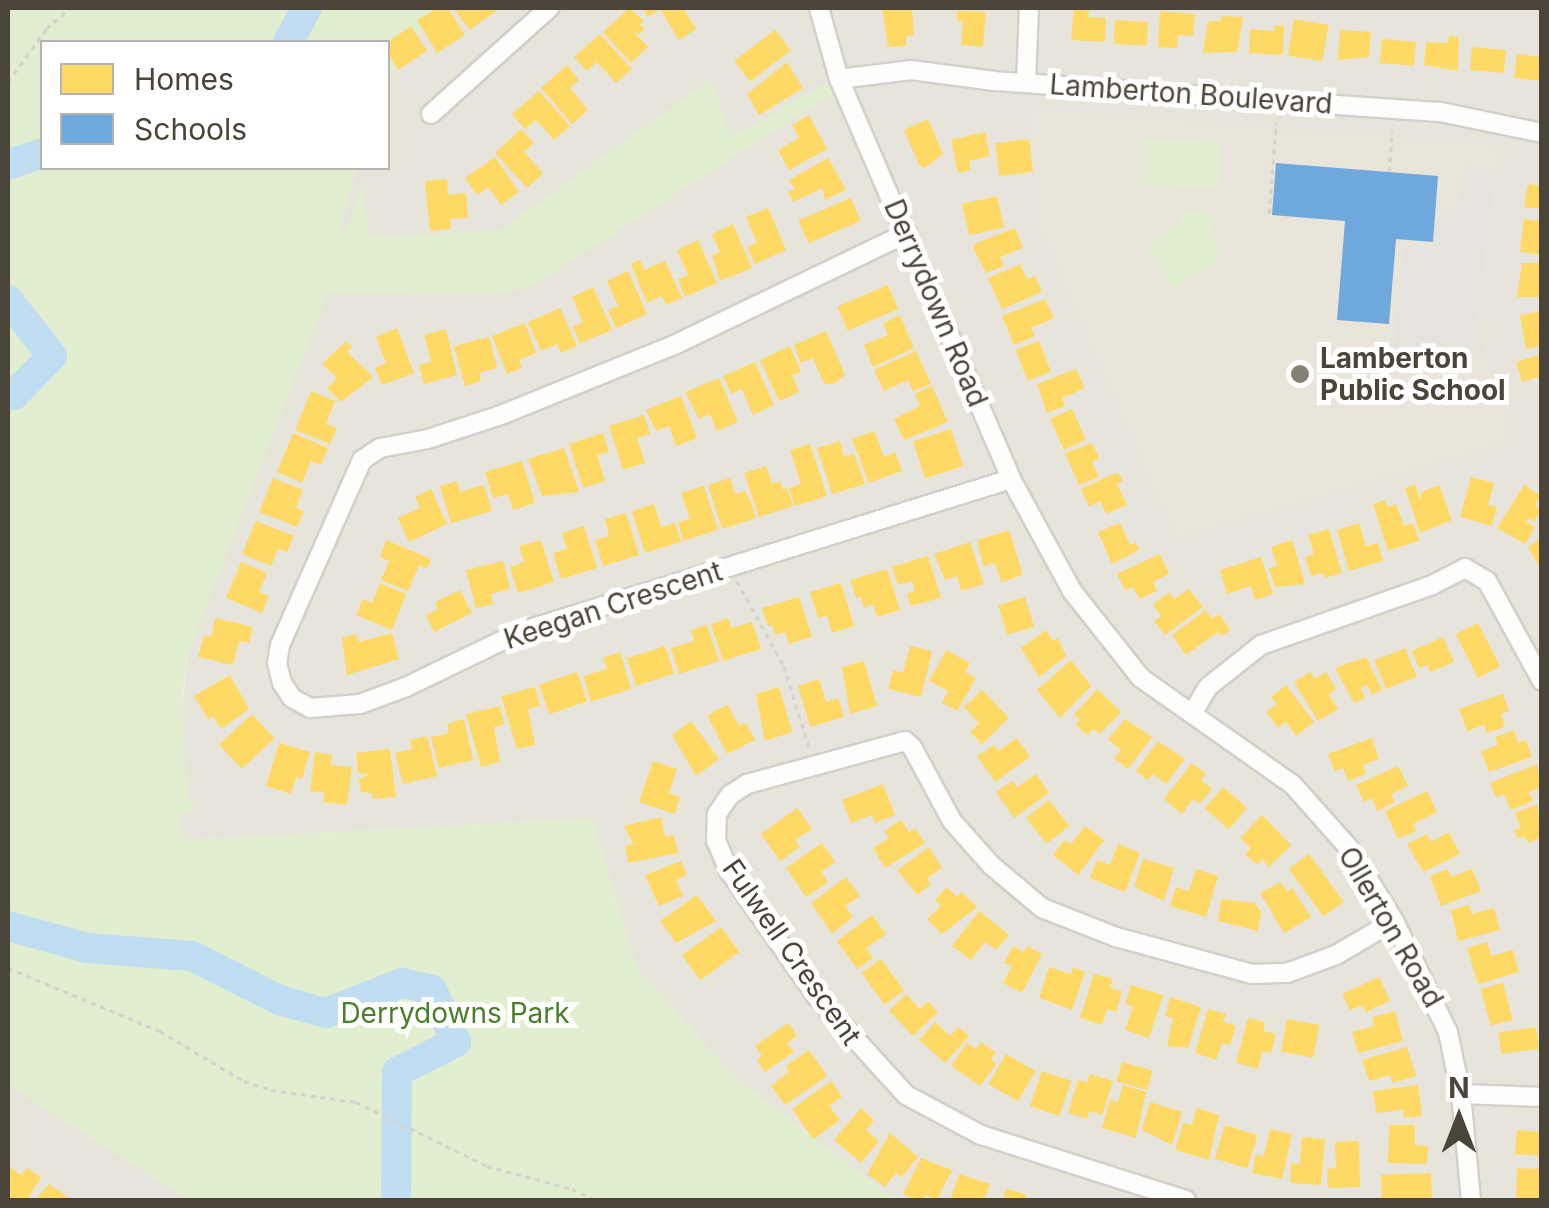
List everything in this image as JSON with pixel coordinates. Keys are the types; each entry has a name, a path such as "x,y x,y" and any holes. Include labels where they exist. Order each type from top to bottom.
{"street":[{"path":"431,114 549,8"},
{"name":"Derrydown Road","path":"818,8 839,78 1011,480 1072,591"},
{"path":"1026,82 1029,8"},
{"name":"Lamberton Boulevard","path":"839,78 911,70 1440,112 1542,133"},
{"name":"Keegan Crescent","path":"907,234 674,345 491,418 428,439 380,448 362,460 280,645 280,673 292,698 310,708 350,707 394,692 520,632 1011,480"},
{"path":"1193,712 1208,687 1261,645 1432,585 1465,568 1488,581 1542,681"},
{"name":"Ollerton Road","path":"1072,591 1141,678 1292,784 1349,848 1394,921 1442,1013 1460,1094 1470,1200"},
{"name":"Fulwell Crescent","path":"1186,1200 981,1135 906,1095 852,1040 729,870 716,841 717,814 730,795 747,784 905,742 912,747 952,821 991,865 1042,908 1116,936 1236,970 1286,973 1336,955 1394,921"},
{"path":"1460,1094 1542,1097"}],"path":[{"path":"8,82 46,29 70,8"},
{"path":"1269,214 1276,122"},
{"path":"1389,172 1392,130"},
{"path":"729,567 784,666 814,767"},
{"path":"8,968 160,1031 244,1081 270,1090 356,1102 438,1138 488,1166 572,1189 596,1200"}],"shaded area":[{"path":"435,8 1541,8 1541,1200 895,1200 735,1077 637,968 592,818 183,840 174,780 189,644 340,231 355,170 390,170 390,75"},
{"name":"Lamberton Public School","path":"1032,109 1503,146 1483,306 1512,441 1175,539 1033,214"},
{"path":"1465,166 1496,172 1477,314 1485,355 1444,370 1392,366 1404,248 1432,250 1437,217 1460,205"},
{"path":"8,1085 190,1200 8,1200"}],"green space":[{"name":"Derrydowns Park","path":"8,8 435,8 390,75 390,40 40,40 40,170 355,170 340,231 346,231 364,181 368,234 380,237 501,230 708,81 712,80 731,138 831,79 835,92 531,287 490,295 328,294 187,656 182,699 188,798 198,808 179,815 184,840 592,818 637,968 735,1077 895,1200 190,1200 8,1085"},
{"path":"1144,139 1220,142 1218,189 1142,186"},
{"path":"1207,210 1220,258 1174,289 1147,249 1181,222 1182,212"}],"building: Homes":[{"path":"438,8 448,8 465,35 437,53 417,20"},
{"path":"453,8 493,8 496,11 470,30"},
{"path":"629,8 644,21 640,24 645,29 639,34 633,31 648,47 631,63 603,32"},
{"path":"642,8 683,8 696,29 679,40 660,9 648,17"},
{"path":"882,8 912,8 914,35 906,36 906,46 888,47"},
{"path":"1074,8 1089,8 1088,17 1106,18 1105,42 1071,40"},
{"path":"957,11 986,12 983,47 961,45 963,21 957,21"},
{"path":"1160,11 1195,14 1193,36 1178,35 1177,48 1158,47"},
{"path":"1221,16 1243,17 1237,52 1203,53 1208,21 1221,21"},
{"path":"1294,19 1328,25 1322,62 1288,55"},
{"path":"1115,20 1148,22 1147,46 1114,44"},
{"path":"1275,25 1284,26 1283,55 1249,53 1250,29 1274,31"},
{"path":"411,26 427,51 398,70 390,56 390,41"},
{"path":"775,30 791,51 750,81 734,61"},
{"path":"1340,30 1371,32 1369,57 1338,60"},
{"path":"600,34 632,69 616,83 597,62 587,71 574,57"},
{"path":"1449,36 1459,37 1458,71 1424,65 1426,42 1448,43"},
{"path":"1382,39 1416,42 1414,66 1380,63"},
{"path":"1472,47 1506,50 1504,73 1470,70"},
{"path":"1517,54 1542,57 1539,81 1514,78"},
{"path":"787,62 803,88 759,115 747,94"},
{"path":"567,65 579,80 570,88 588,110 572,124 541,88"},
{"path":"539,91 570,126 554,140 536,120 525,129 512,114"},
{"path":"809,115 827,149 789,170 778,150 799,138 792,125"},
{"path":"928,119 943,154 925,168 919,165 904,130"},
{"path":"521,129 534,143 524,152 543,173 527,188 495,153"},
{"path":"985,132 990,156 969,161 971,170 958,173 951,140"},
{"path":"1029,139 1033,172 999,176 995,143"},
{"path":"495,157 519,192 501,205 488,187 477,195 465,178"},
{"path":"828,158 846,190 825,200 822,188 793,202 788,192 795,189 789,180"},
{"path":"447,179 448,195 466,193 468,218 450,219 451,229 430,231 425,181"},
{"path":"1528,184 1542,186 1542,209 1524,207"},
{"path":"997,196 1004,227 969,235 962,204"},
{"path":"851,198 861,221 808,243 799,220"},
{"path":"768,208 786,250 755,264 747,247 757,243 746,217"},
{"path":"1524,219 1542,221 1542,255 1520,252"},
{"path":"733,224 752,268 720,281 712,255 720,252 712,234"},
{"path":"1015,228 1023,248 1000,257 1004,266 986,273 973,248 976,243"},
{"path":"698,240 717,283 685,297 678,279 688,275 677,250"},
{"path":"640,260 644,270 665,261 682,298 666,305 662,296 647,303 631,264"},
{"path":"1522,263 1542,263 1542,297 1517,297"},
{"path":"1020,264 1027,279 1035,276 1042,292 1002,309 988,278"},
{"path":"628,271 647,314 616,328 608,310 618,306 607,281"},
{"path":"888,285 898,309 848,330 837,306"},
{"path":"593,287 612,330 580,343 573,327 583,322 572,297"},
{"path":"1045,299 1054,318 1031,328 1035,336 1014,345 1002,316"},
{"path":"560,308 577,346 561,353 557,344 541,351 528,322"},
{"path":"1542,311 1542,346 1526,349 1520,315"},
{"path":"900,315 914,348 873,367 864,345 888,335 883,323"},
{"path":"525,323 536,353 519,360 522,368 507,374 492,336"},
{"path":"397,328 414,373 382,385 375,368 386,363 376,337"},
{"path":"446,329 457,375 424,384 419,365 431,362 424,335"},
{"path":"826,331 845,375 833,384 824,384 813,358 801,363 794,345"},
{"path":"489,337 497,368 479,373 481,381 465,386 454,346"},
{"path":"346,341 352,347 347,352 373,377 341,402 327,388 337,378 322,364"},
{"path":"1039,341 1051,372 1027,381 1016,350"},
{"path":"790,346 801,372 792,375 799,392 779,401 760,360"},
{"path":"916,351 931,384 913,391 908,380 884,391 874,370"},
{"path":"1542,354 1542,384 1538,377 1522,382 1516,362"},
{"path":"755,362 774,405 753,415 742,389 731,394 723,376"},
{"path":"1076,369 1085,388 1062,398 1065,406 1047,413 1037,384"},
{"path":"719,378 738,422 717,431 710,414 699,419 685,392"},
{"path":"932,386 948,422 904,440 894,419 920,406 915,394"},
{"path":"311,391 335,401 326,424 337,428 330,444 295,430"},
{"path":"681,396 697,438 676,446 669,426 656,431 646,410"},
{"path":"1072,409 1086,440 1064,450 1050,419"},
{"path":"644,415 650,434 637,438 645,463 623,470 609,426"},
{"path":"951,429 963,466 925,478 913,441"},
{"path":"874,431 884,457 895,452 902,471 869,483 852,439"},
{"path":"293,433 328,448 321,465 311,461 302,483 277,472"},
{"path":"603,433 609,452 597,455 605,481 583,488 569,444"},
{"path":"840,441 844,457 854,454 865,484 832,494 817,448"},
{"path":"1092,443 1099,458 1092,462 1099,477 1079,485 1065,453"},
{"path":"810,444 827,496 795,506 789,488 801,484 790,450"},
{"path":"564,448 579,492 542,496 528,459"},
{"path":"522,461 535,503 513,510 508,494 493,498 485,472"},
{"path":"766,466 772,484 780,481 783,490 787,488 793,506 759,517 744,473"},
{"path":"1118,473 1123,481 1117,484 1127,505 1106,514 1100,501 1089,507 1081,489"},
{"path":"1471,477 1494,483 1488,505 1497,507 1492,526 1460,517"},
{"path":"273,478 303,490 296,508 304,511 297,527 259,512"},
{"path":"730,478 735,494 745,491 756,518 722,529 708,485"},
{"path":"457,481 460,492 484,485 492,511 451,523 440,486"},
{"path":"1415,484 1420,500 1421,492 1439,485 1452,520 1420,533 1405,488"},
{"path":"1524,485 1540,495 1536,506 1541,509 1534,522 1529,518 1526,522 1535,527 1525,544 1497,528"},
{"path":"704,486 718,530 683,541 678,522 690,519 681,493"},
{"path":"431,489 447,524 409,542 398,518 420,508 415,497"},
{"path":"1385,500 1388,507 1396,504 1404,526 1413,523 1419,541 1388,551 1373,504"},
{"path":"654,504 661,527 675,523 681,542 645,553 632,511"},
{"path":"626,513 639,555 603,566 595,540 609,536 605,519"},
{"path":"256,521 294,536 287,552 278,549 271,566 242,554"},
{"path":"1120,523 1130,545 1136,543 1139,550 1112,564 1098,532"},
{"path":"1359,523 1366,546 1378,543 1383,561 1349,571 1337,530"},
{"path":"584,526 597,568 561,579 553,553 567,549 562,533"},
{"path":"1329,529 1342,573 1325,578 1323,573 1311,576 1305,557 1314,554 1308,535"},
{"path":"1009,530 1023,575 1001,582 995,563 983,566 977,540"},
{"path":"1542,537 1542,572 1528,547"},
{"path":"386,540 431,559 427,569 419,565 408,591 381,580 389,561 380,557"},
{"path":"541,540 554,582 518,593 510,567 524,562 519,546"},
{"path":"1292,540 1305,584 1275,587 1269,568 1277,566 1271,547"},
{"path":"970,542 984,584 961,591 957,576 945,580 934,554"},
{"path":"1160,554 1169,574 1153,582 1157,591 1139,599 1133,587 1125,590 1117,574"},
{"path":"928,556 941,598 910,606 907,594 915,591 912,581 898,585 892,567"},
{"path":"1261,557 1273,594 1255,600 1251,586 1227,594 1220,570"},
{"path":"503,561 510,589 491,594 493,604 476,608 466,570"},
{"path":"241,562 267,573 259,592 269,596 262,613 226,598"},
{"path":"887,569 900,610 877,617 873,604 864,608 861,597 856,598 850,580"},
{"path":"380,583 406,594 392,630 356,615 363,599 372,603"},
{"path":"841,583 854,626 832,633 827,616 818,618 810,592"},
{"path":"1189,589 1203,607 1165,635 1154,621 1161,616 1153,605 1169,592 1174,599"},
{"path":"460,590 472,613 434,632 426,615 438,609 435,602"},
{"path":"799,597 812,637 789,644 785,632 775,635 772,625 768,626 762,608"},
{"path":"1025,597 1034,627 1007,635 998,605"},
{"path":"1206,610 1212,619 1219,614 1230,630 1222,636 1218,632 1186,655 1172,635"},
{"path":"215,618 253,627 249,643 239,641 233,665 198,657 204,635 211,637"},
{"path":"728,618 731,628 752,622 761,649 723,661 711,624"},
{"path":"1478,623 1500,667 1478,678 1456,634"},
{"path":"707,625 719,661 679,674 671,648 694,641 691,630"},
{"path":"1046,630 1053,641 1058,638 1066,656 1039,677 1021,648"},
{"path":"392,633 399,659 347,675 342,638 356,634 359,642"},
{"path":"1443,637 1454,662 1430,672 1427,665 1419,668 1412,651"},
{"path":"665,646 674,674 636,686 627,658"},
{"path":"910,646 932,651 921,697 888,689 893,670 903,673"},
{"path":"1405,648 1417,677 1386,689 1374,660"},
{"path":"946,650 970,663 965,672 976,678 957,711 942,703 948,691 929,681"},
{"path":"620,652 631,689 591,702 583,676 607,669 603,658"},
{"path":"1366,657 1382,690 1372,695 1367,685 1361,688 1365,698 1354,703 1335,668"},
{"path":"1071,660 1091,686 1060,718 1037,690"},
{"path":"864,661 877,706 850,714 842,667"},
{"path":"577,672 587,701 549,714 539,685"},
{"path":"1310,672 1315,679 1326,672 1336,689 1329,694 1338,709 1318,721 1294,682"},
{"path":"230,675 249,709 221,729 213,716 208,719 194,696"},
{"path":"819,679 826,702 838,698 844,717 810,727 798,686"},
{"path":"1286,685 1314,722 1296,736 1286,722 1278,728 1266,712 1277,704 1271,697"},
{"path":"535,687 540,706 528,709 535,745 517,749 501,696"},
{"path":"779,687 792,732 765,741 756,694"},
{"path":"1097,689 1121,712 1100,734 1094,729 1087,735 1076,725 1080,720 1074,715"},
{"path":"982,690 1009,718 982,744 970,732 979,723 964,707"},
{"path":"1503,694 1509,711 1501,714 1505,727 1487,733 1484,725 1467,731 1459,709"},
{"path":"728,705 739,726 746,723 755,740 727,754 707,715"},
{"path":"500,706 504,724 494,727 500,762 481,767 466,714"},
{"path":"252,714 275,738 242,769 219,745"},
{"path":"464,719 473,760 439,768 431,737 449,733 447,724"},
{"path":"1125,719 1152,737 1128,769 1114,758 1121,750 1108,739"},
{"path":"691,721 719,759 696,776 672,735"},
{"path":"1514,730 1518,743 1526,740 1532,757 1489,772 1481,751 1498,745 1495,737"},
{"path":"427,736 437,776 403,784 395,753 412,749 410,740"},
{"path":"1017,738 1030,757 995,782 977,756 994,745 998,751"},
{"path":"1372,738 1379,759 1363,765 1366,774 1348,781 1343,768 1335,771 1328,754"},
{"path":"1158,741 1185,759 1166,784 1153,774 1148,780 1136,771"},
{"path":"279,743 310,752 302,779 296,777 291,794 266,786"},
{"path":"390,749 396,797 373,799 372,793 361,792 359,779 370,774 358,773 356,753"},
{"path":"315,752 332,755 331,765 352,767 347,805 323,802 325,793 310,791"},
{"path":"653,761 677,769 669,793 680,797 675,814 639,802"},
{"path":"1192,763 1206,774 1201,780 1212,789 1200,804 1193,799 1182,814 1164,799"},
{"path":"1537,764 1542,787 1529,792 1533,801 1511,810 1504,794 1496,797 1490,783"},
{"path":"1398,766 1408,786 1391,794 1395,802 1377,811 1372,798 1364,802 1356,785"},
{"path":"1036,774 1049,793 1014,818 996,792 1012,781 1017,787"},
{"path":"883,784 895,815 875,823 872,815 851,823 842,800"},
{"path":"1223,787 1247,808 1229,829 1205,808"},
{"path":"1427,791 1437,812 1413,824 1416,831 1398,839 1385,811"},
{"path":"1049,800 1069,826 1046,844 1026,818"},
{"path":"1537,804 1542,837 1528,843 1525,836 1518,839 1514,830 1521,828 1515,813"},
{"path":"797,808 812,829 795,840 800,847 780,861 761,834"},
{"path":"1262,815 1291,845 1269,867 1262,859 1257,865 1245,854 1251,848 1240,838"},
{"path":"661,817 665,837 674,835 678,853 628,863 625,846 633,844 624,826"},
{"path":"901,820 909,832 915,828 925,843 885,868 873,848 889,838 884,831"},
{"path":"1085,826 1104,840 1078,875 1053,855 1064,840 1071,844"},
{"path":"1449,832 1460,854 1423,872 1407,844 1427,834 1431,842"},
{"path":"822,843 835,862 821,872 828,882 806,897 786,868"},
{"path":"1118,844 1140,853 1125,892 1090,878 1097,860 1110,865"},
{"path":"929,847 942,868 927,878 931,885 917,895 897,870"},
{"path":"1309,854 1344,902 1323,916 1289,869"},
{"path":"1143,859 1174,868 1164,901 1134,887"},
{"path":"681,861 687,875 676,880 683,896 659,906 645,875"},
{"path":"1196,869 1218,876 1206,917 1170,906 1176,887 1189,891"},
{"path":"1448,869 1451,877 1472,869 1481,891 1441,906 1430,876"},
{"path":"846,877 860,896 845,906 853,917 832,934 811,903"},
{"path":"1281,882 1287,892 1292,888 1311,917 1284,933 1260,893"},
{"path":"947,887 957,897 961,892 977,907 942,934 927,919 941,906 935,900"},
{"path":"697,895 716,921 676,943 660,921"},
{"path":"1221,899 1255,903 1261,912 1258,931 1218,921"},
{"path":"1469,905 1472,914 1494,908 1500,930 1458,941 1451,910"},
{"path":"979,911 1009,935 996,950 985,942 971,960 952,946"},
{"path":"872,915 886,934 866,948 873,958 857,969 837,941"},
{"path":"721,927 739,952 700,980 682,955"},
{"path":"1487,942 1491,956 1513,950 1519,972 1478,984 1467,948"},
{"path":"1013,946 1024,952 1027,946 1042,954 1022,993 1003,983 1012,966 1004,963"},
{"path":"881,959 904,991 885,1005 862,973"},
{"path":"1049,967 1071,974 1073,967 1085,972 1072,1010 1039,998"},
{"path":"1094,974 1113,979 1110,988 1122,991 1116,1012 1107,1009 1102,1025 1080,1018"},
{"path":"1379,977 1390,1001 1366,1012 1363,1005 1350,1010 1342,994"},
{"path":"1503,983 1513,1020 1491,1026 1481,989"},
{"path":"1131,985 1163,995 1149,1038 1125,1030 1133,1006 1125,1004"},
{"path":"906,994 920,1009 928,1001 938,1012 913,1036 889,1011"},
{"path":"1170,997 1201,1007 1188,1048 1167,1046 1173,1018 1165,1016"},
{"path":"1208,1009 1226,1014 1223,1022 1236,1026 1230,1045 1222,1043 1216,1060 1195,1053"},
{"path":"1395,1011 1403,1041 1358,1053 1352,1032 1374,1026 1372,1017"},
{"path":"1248,1018 1265,1022 1263,1031 1276,1034 1271,1053 1262,1051 1258,1069 1236,1063"},
{"path":"1287,1019 1319,1025 1313,1058 1281,1051"},
{"path":"935,1022 950,1036 958,1027 969,1036 945,1063 919,1040"},
{"path":"788,1023 797,1036 787,1043 794,1052 765,1072 757,1060 762,1056 755,1046"},
{"path":"1536,1027 1539,1049 1501,1054 1498,1032"},
{"path":"981,1042 996,1053 991,1060 996,1064 980,1086 951,1066 967,1043 976,1049"},
{"path":"1407,1047 1416,1076 1392,1083 1390,1075 1369,1081 1362,1060"},
{"path":"809,1050 827,1076 785,1105 771,1086 789,1072 786,1066"},
{"path":"1006,1054 1035,1071 1018,1101 988,1084"},
{"path":"1122,1062 1153,1071 1147,1090 1116,1081"},
{"path":"1042,1071 1071,1081 1059,1116 1030,1106"},
{"path":"1090,1074 1113,1081 1102,1115 1089,1111 1087,1119 1068,1113 1078,1080 1087,1083"},
{"path":"831,1081 842,1097 829,1106 840,1120 813,1139 792,1109"},
{"path":"1123,1085 1146,1092 1136,1138 1102,1128 1110,1100 1118,1102"},
{"path":"1418,1085 1422,1116 1404,1118 1403,1110 1376,1113 1373,1091"},
{"path":"1150,1102 1182,1112 1172,1145 1142,1130"},
{"path":"861,1108 874,1120 866,1130 879,1141 861,1163 834,1140"},
{"path":"1197,1108 1219,1115 1209,1160 1175,1150 1183,1123 1192,1125"},
{"path":"1225,1125 1258,1135 1247,1168 1215,1158"},
{"path":"1389,1125 1415,1125 1415,1145 1428,1146 1427,1164 1388,1163"},
{"path":"1270,1129 1292,1134 1282,1179 1252,1173 1256,1154 1264,1156"},
{"path":"1517,1130 1542,1132 1540,1156 1515,1154"},
{"path":"890,1133 918,1157 902,1177 896,1173 885,1187 867,1174"},
{"path":"1302,1137 1325,1139 1321,1185 1290,1183 1291,1163 1300,1164"},
{"path":"1359,1141 1360,1187 1328,1188 1327,1169 1336,1168 1335,1142"},
{"path":"921,1158 952,1170 937,1200 926,1195 923,1200 916,1200 903,1194"},
{"path":"8,1165 21,1175 27,1168 41,1177 27,1200 8,1200"},
{"path":"1517,1168 1542,1169 1541,1200 1516,1199"},
{"path":"1431,1173 1432,1198 1382,1200 1381,1175"},
{"path":"959,1174 990,1184 984,1200 950,1200"},
{"path":"49,1184 72,1200 35,1200"},
{"path":"1006,1189 1027,1195 1025,1200 1003,1200"}],"building: Schools":[{"path":"1276,163 1438,176 1433,242 1396,239 1389,324 1337,320 1345,221 1272,215"}],"waterway":[{"path":"289,40 307,8"},
{"path":"8,165 40,154"},
{"path":"8,300 52,356 14,395 8,394"},
{"path":"8,926 87,948 192,956 279,1000 326,1013 402,983 432,990 456,1042 397,1072 396,1200"}],"place":[{"name":"Lamberton Public School","path":"1300,374"}]}
